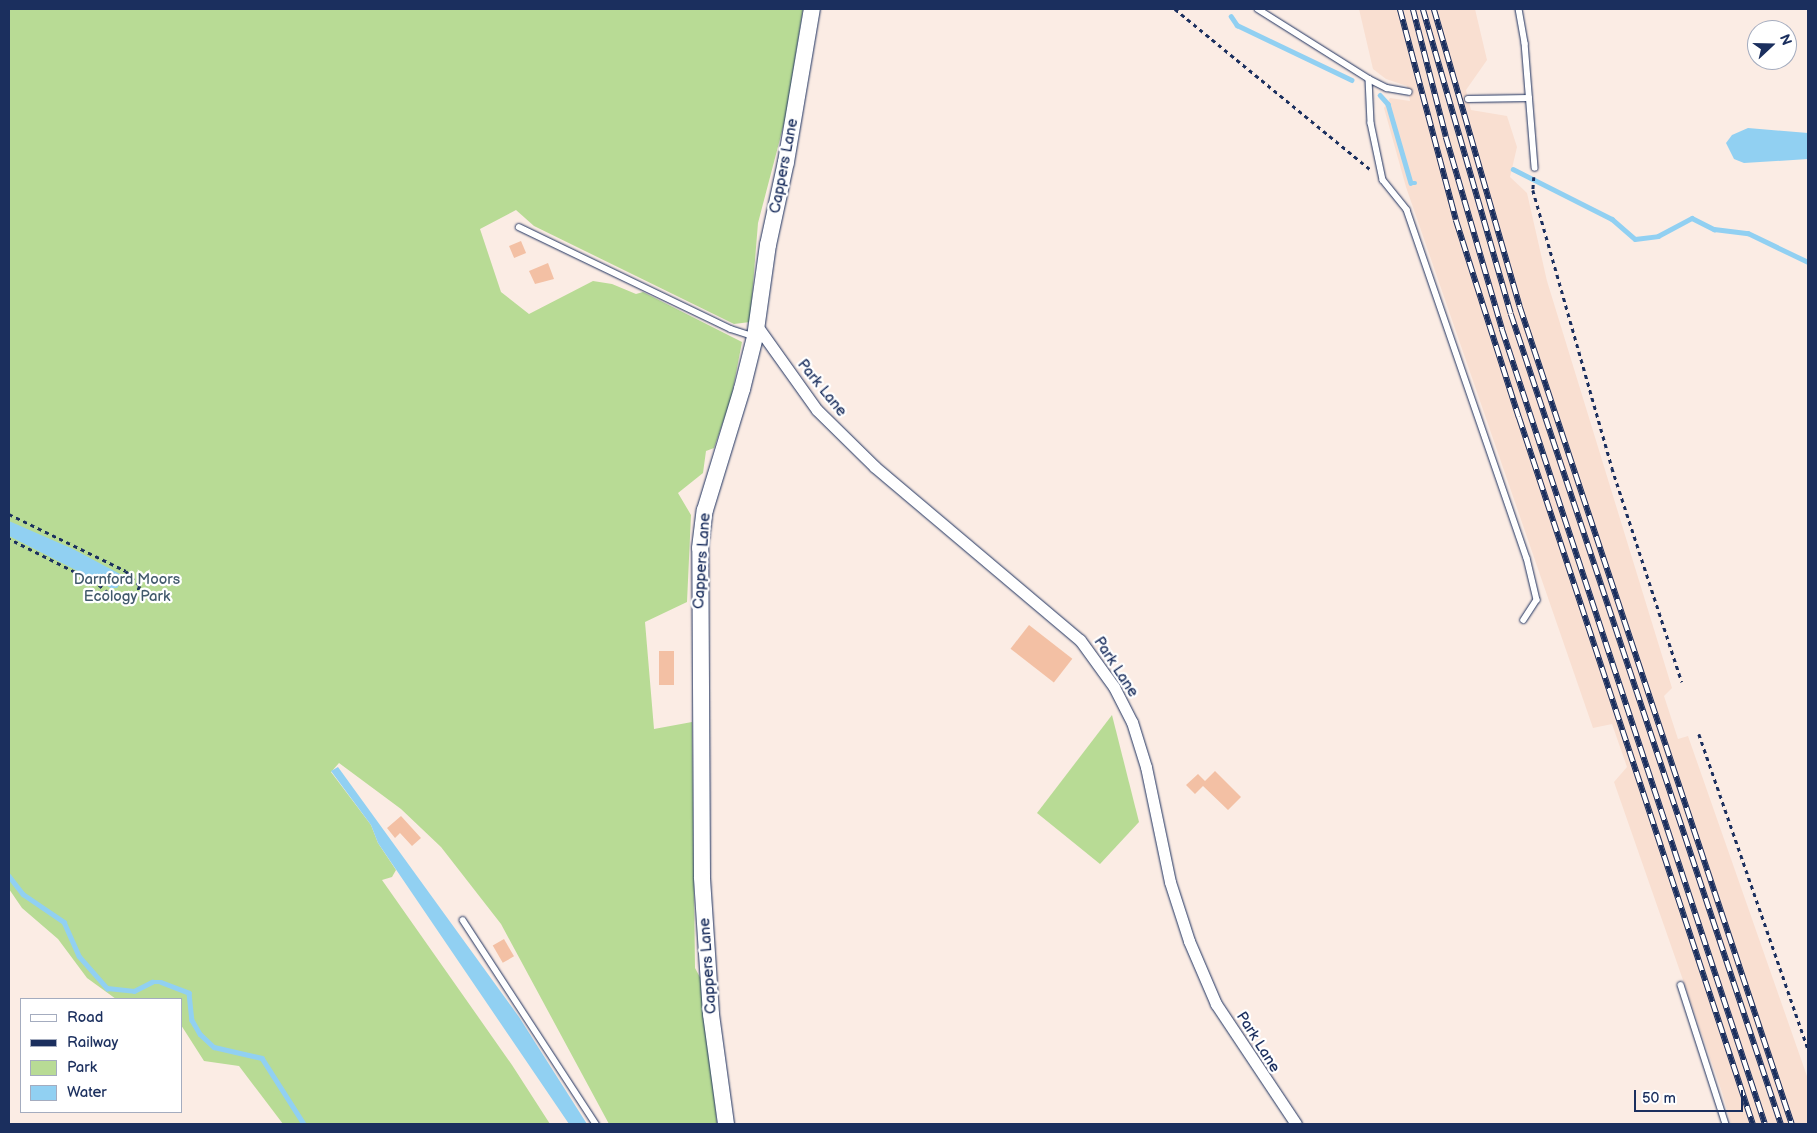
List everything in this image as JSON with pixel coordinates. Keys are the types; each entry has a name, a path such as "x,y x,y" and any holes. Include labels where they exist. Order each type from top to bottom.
{"street":[{"name":"Cappers Lane","path":"726,1124 711,1014 702,877 698,594 705,510 742,389 756,331 768,245 786,162 812,9"},
{"name":"Park Lane","path":"756,331 824,416 897,486 1080,640 1114,687 1132,722 1146,767 1170,882 1189,940 1216,1004 1296,1124"}],"lane":[{"path":"1258,9 1369,79 1387,88 1409,92"},
{"path":"1519,9 1535,168"},
{"path":"1369,79 1372,123 1383,180 1407,210 1527,558 1537,600 1524,620"},
{"path":"1468,99 1529,98"},
{"path":"519,227 731,329 756,331"},
{"path":"464,920 596,1124"},
{"path":"1681,985 1726,1124"}],"path":[{"path":"1174,9 1383,180"},
{"path":"1533,190 1612,468 1682,682"},
{"path":"9,514 126,571 140,586 135,597 127,601 114,598 96,583 9,539"},
{"path":"1699,734 1808,1049"}],"shaded area":[{"path":"1359,9 1475,9 1487,60 1466,90 1471,110 1507,116 1517,147 1510,177 1527,193 1547,281 1672,688 1664,696 1678,739 1688,736 1808,1079 1808,1124 1731,1124 1722,1092 1614,782 1627,767 1612,724 1593,728 1406,187 1384,108 1390,98 1410,101 1407,86 1386,79 1373,69"}],"green space":[{"name":"Darnford Moors Ecology Park","path":"9,9 803,9 786,116 758,223 750,322 734,324 534,226 516,210 480,229 501,292 529,314 593,281 612,284 636,294 643,292 742,342 731,399 714,448 706,451 703,473 678,493 691,515 687,602 645,622 654,729 692,722 695,968 702,981 717,1124 609,1124 501,924 441,847 401,809 339,763 331,772 371,825 378,843 396,870 392,877 382,880 512,1065 550,1124 283,1124 239,1066 204,1061 182,1027 182,998 115,998 87,978 58,939 22,908 9,889"},
{"path":"1112,715 1139,822 1100,864 1037,813"}],"water":[{"path":"1748,128 1808,133 1808,159 1744,163 1734,159 1726,143 1732,135"},
{"path":"9,521 73,549 120,574 122,581 117,588 111,588 9,536"},
{"path":"338,767 519,1017 587,1124 569,1124 378,843 371,825 331,771"}],"building":[{"path":"521,241 526,253 514,258 509,246"},
{"path":"548,263 554,279 535,284 529,271"},
{"path":"1029,625 1072,659 1054,683 1011,649"},
{"path":"659,651 674,651 674,685 659,685"},
{"path":"1215,771 1241,797 1228,810 1203,786 1195,794 1186,785 1198,774 1205,781"},
{"path":"401,816 421,838 412,846 400,833 395,838 387,828"},
{"path":"504,939 514,956 503,963 493,946"}],"waterway":[{"path":"1231,16 1237,25 1352,80"},
{"path":"1380,95 1388,104 1411,183 1415,183"},
{"path":"1513,169 1612,219 1635,239 1658,236 1692,218 1714,229 1748,233 1808,262"},
{"path":"9,876 23,894 64,922 79,956 107,988 134,991 152,982 161,982 189,993 192,1020 200,1034 214,1047 262,1058 304,1124"}],"railway":[{"path":"1400,9 1456,220 1519,417 1753,1124"},
{"path":"1413,9 1446,137 1502,329 1765,1124"},
{"path":"1423,9 1511,314 1781,1124"},
{"path":"1434,9 1520,307 1792,1124"}]}
